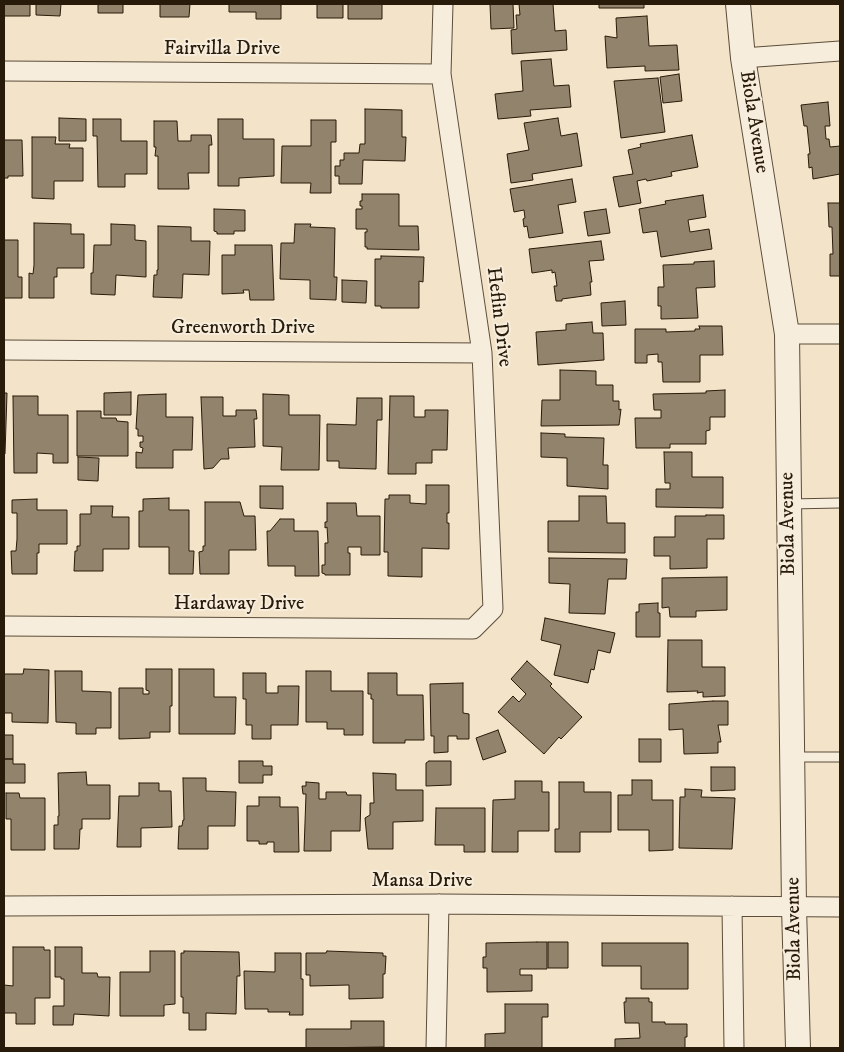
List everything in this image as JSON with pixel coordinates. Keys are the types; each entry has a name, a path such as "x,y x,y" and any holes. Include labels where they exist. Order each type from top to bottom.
{"street":[{"name":"Heflin Drive","path":"443,4 441,74 482,353 493,609 474,629"},
{"name":"Biola Avenue","path":"738,4 743,58 787,334 794,906 798,1048"},
{"path":"743,58 840,51"},
{"name":"Fairvilla Drive","path":"4,71 441,74"},
{"path":"787,334 840,334"},
{"name":"Greenworth Drive","path":"4,350 482,353"},
{"name":"Hardaway Drive","path":"4,626 474,629"},
{"path":"436,1048 439,904"},
{"name":"Mansa Drive","path":"4,906 439,904 840,907"},
{"path":"732,906 734,1048"}],"lane":[{"path":"789,504 840,503"},
{"path":"792,757 840,757"}],"building":[{"path":"4,4 30,4 30,16 4,16"},
{"path":"36,4 61,4 60,16 36,15"},
{"path":"98,4 123,4 123,13 98,13"},
{"path":"160,4 190,4 189,17 160,17"},
{"path":"229,4 279,4 281,5 281,19 256,19 256,12 229,12"},
{"path":"317,4 343,4 343,18 317,18"},
{"path":"348,4 382,4 382,19 348,19"},
{"path":"490,4 513,4 514,28 491,29"},
{"path":"519,4 553,4 555,31 566,30 567,50 512,54 511,30 517,29 516,15 520,15"},
{"path":"599,4 644,4 644,8 599,8"},
{"path":"647,16 649,46 677,45 679,70 645,71 645,66 607,68 605,36 617,38 616,18"},
{"path":"551,59 554,86 569,85 571,107 530,110 531,116 498,119 495,94 523,91 521,61"},
{"path":"679,74 682,101 663,103 660,77"},
{"path":"658,78 665,132 621,138 614,81"},
{"path":"828,102 830,126 825,126 826,139 829,139 830,147 840,146 840,174 813,179 812,167 809,168 808,154 810,154 807,126 804,126 801,105"},
{"path":"365,109 402,110 402,137 406,137 405,161 363,160 362,184 339,184 339,176 335,176 335,166 340,166 340,160 344,160 344,153 359,153 360,144 365,144"},
{"path":"59,118 86,119 86,141 59,141"},
{"path":"558,118 561,136 577,133 582,166 532,174 533,180 511,183 507,154 529,150 524,123"},
{"path":"93,119 121,119 121,141 147,141 147,174 125,174 125,187 98,187 97,136 93,136"},
{"path":"218,119 243,119 243,139 274,139 274,176 239,178 239,186 218,186"},
{"path":"311,120 336,120 336,142 331,142 331,193 310,193 311,183 281,183 282,146 311,146"},
{"path":"154,121 177,121 178,141 191,141 191,135 211,135 212,145 209,145 209,173 188,173 189,189 158,189 158,156 155,156"},
{"path":"692,135 698,167 671,172 672,176 637,181 641,203 619,207 613,177 633,174 628,150 641,147 640,144"},
{"path":"32,137 56,137 55,144 70,144 69,148 83,148 83,181 54,181 54,199 32,198"},
{"path":"4,140 22,140 23,176 8,176 8,178 4,178"},
{"path":"572,179 576,202 558,205 563,233 529,238 527,226 524,227 524,210 514,212 510,189"},
{"path":"362,194 399,194 399,226 418,226 419,250 367,249 365,247 365,232 367,232 367,229 356,229 356,209 362,209 360,201 362,201"},
{"path":"703,195 706,217 688,220 690,232 709,229 712,249 661,257 657,231 643,233 639,209 666,204 665,201"},
{"path":"828,203 840,203 840,276 830,276 830,254 833,254 832,227 829,227"},
{"path":"214,209 245,210 245,231 234,231 234,234 217,234 214,231"},
{"path":"606,209 610,233 588,236 584,212"},
{"path":"34,223 71,224 71,234 84,234 84,268 57,268 57,277 54,277 54,298 29,298 29,273 33,274 34,265"},
{"path":"111,224 135,225 135,240 146,241 146,277 116,275 115,295 91,294 94,245 111,245"},
{"path":"295,224 311,224 310,227 335,228 334,277 337,277 336,300 310,299 310,280 280,279 281,243 294,243"},
{"path":"158,226 191,227 191,241 210,241 209,275 183,274 182,298 153,297 154,275 157,275 158,270"},
{"path":"4,240 18,240 18,277 22,277 22,298 4,298"},
{"path":"601,241 604,260 589,261 592,282 590,282 591,295 556,301 554,286 557,286 555,272 552,273 552,270 532,273 529,249"},
{"path":"235,245 272,245 274,300 250,300 249,290 243,290 244,293 222,294 222,255 235,255"},
{"path":"381,256 424,257 423,282 419,281 419,308 381,308 381,306 375,306 375,259 381,259"},
{"path":"714,261 715,287 696,288 698,318 661,319 661,306 658,306 658,287 664,287 663,265"},
{"path":"342,280 367,281 366,303 342,302"},
{"path":"625,301 626,325 602,326 601,303"},
{"path":"592,322 593,333 603,333 604,360 538,365 536,332 566,330 566,324"},
{"path":"699,326 722,326 723,355 700,355 700,382 663,382 662,362 658,362 658,354 647,355 647,363 635,363 635,329 666,329 666,332 695,331 695,329 700,329"},
{"path":"560,370 596,371 596,385 613,385 613,401 619,401 619,410 621,409 619,425 541,426 542,400 560,400"},
{"path":"725,390 725,417 710,417 710,430 706,431 706,444 670,444 670,448 636,448 635,418 661,418 661,410 654,410 653,394 706,393 706,391"},
{"path":"131,392 131,415 104,415 104,393"},
{"path":"4,393 7,393 5,454 4,454"},
{"path":"166,394 166,417 193,417 192,450 173,450 173,468 136,468 136,452 142,453 143,448 140,447 140,442 143,442 143,436 138,436 138,429 136,429 138,395"},
{"path":"263,394 289,395 289,415 320,415 319,470 281,470 282,447 263,446"},
{"path":"13,396 38,396 38,415 68,415 68,463 53,463 53,454 37,453 37,473 14,473"},
{"path":"390,396 414,396 414,417 425,417 425,410 448,410 447,450 432,450 432,463 416,463 416,474 388,474"},
{"path":"201,397 223,397 223,416 236,416 236,410 256,410 257,419 254,419 255,447 228,448 229,459 221,459 213,468 204,469"},
{"path":"357,398 382,398 382,420 377,420 376,469 339,468 339,461 327,461 327,424 356,425"},
{"path":"77,411 101,411 101,418 116,418 117,421 128,422 128,456 77,456"},
{"path":"541,433 565,434 565,437 604,438 603,465 608,465 608,489 567,486 567,458 541,457"},
{"path":"664,452 692,452 692,477 723,477 723,508 656,507 656,489 670,489 670,483 665,483"},
{"path":"78,457 99,458 98,481 78,480"},
{"path":"426,485 449,485 447,523 449,523 449,549 422,548 422,577 388,576 388,552 384,552 385,499 389,499 389,495 410,495 410,503 426,504"},
{"path":"260,486 283,486 283,509 260,508"},
{"path":"579,496 606,496 607,523 625,523 625,553 548,552 548,521 579,521"},
{"path":"169,498 169,510 189,510 189,551 194,551 193,574 169,574 169,547 139,547 139,511 143,511 143,499"},
{"path":"37,499 37,510 67,510 67,544 39,544 37,574 12,574 11,551 16,551 17,513 12,513 12,500"},
{"path":"205,502 240,502 244,516 255,516 256,550 229,550 229,574 200,574 199,552 203,551 203,546 205,546"},
{"path":"327,503 356,503 357,516 380,516 380,555 361,555 361,547 348,547 348,553 350,553 350,575 325,575 322,573 322,565 325,565 325,543 328,543 327,527 325,528 325,522 327,522"},
{"path":"91,506 113,506 112,517 129,517 129,549 103,549 103,571 74,571 75,551 77,551 77,546 80,546 80,514 91,514"},
{"path":"724,515 724,539 707,539 707,568 670,569 670,556 654,556 654,537 675,537 675,516"},
{"path":"280,519 294,519 294,531 318,531 319,576 295,576 295,566 268,566 267,531 270,531"},
{"path":"549,558 627,559 626,579 608,579 605,614 569,613 570,584 549,583"},
{"path":"727,577 727,610 696,611 696,617 670,617 669,607 662,608 662,578"},
{"path":"658,603 660,637 636,637 636,612 639,612 639,604"},
{"path":"545,618 615,633 610,653 598,650 594,670 591,669 588,683 554,675 561,645 541,640"},
{"path":"668,640 702,640 702,667 725,667 725,696 703,697 703,692 697,693 698,691 667,692"},
{"path":"527,661 552,684 550,686 582,717 561,739 559,737 544,754 498,712 513,696 519,702 526,694 511,679"},
{"path":"24,669 49,670 48,723 12,722 12,713 4,713 4,674 23,674"},
{"path":"146,669 172,669 170,732 150,732 150,738 119,739 119,688 143,688 143,694 149,694 149,691 146,690"},
{"path":"179,669 214,669 214,697 236,697 235,734 179,734"},
{"path":"55,671 82,671 82,691 111,692 111,728 96,728 96,734 76,734 76,723 56,722"},
{"path":"306,671 331,671 331,691 363,691 363,735 344,735 344,729 327,729 327,722 306,722"},
{"path":"243,673 266,673 266,693 278,693 278,686 299,686 298,725 271,725 271,739 252,739 252,725 246,725"},
{"path":"368,673 397,673 397,695 423,695 424,740 405,740 405,743 373,743 373,699 371,699 371,694 368,694"},
{"path":"463,683 463,713 469,714 469,739 457,739 457,736 448,736 448,752 434,753 434,736 431,736 430,684"},
{"path":"728,701 728,725 718,725 721,742 718,742 718,753 684,754 683,729 669,730 669,704"},
{"path":"498,730 506,752 483,760 476,738"},
{"path":"4,735 13,735 13,759 4,759"},
{"path":"639,739 661,739 661,762 639,762"},
{"path":"4,759 13,759 13,764 25,764 25,783 4,783"},
{"path":"239,761 263,761 263,766 272,766 272,775 263,775 263,783 239,783"},
{"path":"429,761 451,761 451,785 426,786 426,763"},
{"path":"711,767 735,767 735,790 711,791"},
{"path":"86,772 87,785 110,785 110,819 82,819 79,849 54,849 54,825 58,825 59,816 58,773"},
{"path":"373,773 396,774 396,790 423,790 423,821 393,822 393,849 368,849 365,818 370,815 370,803 374,803"},
{"path":"183,778 206,778 206,791 236,792 235,826 208,826 208,849 178,849 179,826 182,826 184,820"},
{"path":"632,780 652,780 652,800 673,800 673,850 649,851 649,830 618,830 618,795 632,795"},
{"path":"515,781 542,781 542,792 549,792 549,831 518,831 518,852 492,852 493,800 515,799"},
{"path":"306,782 319,783 319,799 326,799 326,792 346,792 347,795 361,795 360,831 331,831 331,851 304,851 306,794 303,794 302,786 306,786"},
{"path":"559,782 584,782 584,792 611,792 611,832 580,832 580,852 555,852 555,829 559,829"},
{"path":"139,783 159,783 159,791 171,791 172,827 141,828 141,847 117,847 119,796 139,796"},
{"path":"685,789 702,790 701,797 735,798 732,849 679,848 680,797 685,797"},
{"path":"6,793 19,793 20,798 45,798 45,850 11,850 11,819 6,819"},
{"path":"259,797 280,797 280,807 298,807 299,852 274,852 274,842 259,844 259,841 247,841 247,806 259,806"},
{"path":"436,808 485,808 485,852 464,852 464,845 435,845"},
{"path":"547,942 547,969 520,969 520,975 532,975 532,991 487,992 487,968 483,968 483,957 486,957 486,943"},
{"path":"548,942 568,942 568,968 548,968"},
{"path":"602,943 688,943 688,989 641,989 641,966 602,966"},
{"path":"13,947 44,947 44,950 50,950 50,998 35,998 35,1024 16,1024 16,1013 4,1013 4,985 13,986"},
{"path":"55,947 82,947 82,973 97,973 98,977 110,977 109,1016 74,1014 73,1025 53,1025 53,1006 64,1006 64,979 55,977"},
{"path":"150,951 175,951 175,1004 164,1005 164,1016 120,1016 120,972 150,972"},
{"path":"184,951 239,952 240,976 237,976 236,1014 206,1013 206,1030 189,1030 189,1013 183,1013 181,953 184,953"},
{"path":"327,951 383,953 383,956 386,956 385,974 383,974 383,998 349,999 349,985 310,986 310,975 306,975 306,953 326,953"},
{"path":"275,953 301,953 303,1015 289,1015 290,1012 268,1012 268,1009 245,1009 244,971 275,972"},
{"path":"626,998 649,998 649,1002 652,1002 652,1022 687,1024 685,1048 615,1048 615,1039 640,1038 639,1023 625,1023 624,1002 626,1002"},
{"path":"505,1004 548,1004 548,1017 542,1017 542,1048 485,1048 485,1034 505,1033"},
{"path":"351,1021 384,1021 384,1047 306,1048 306,1029 351,1029"}]}
